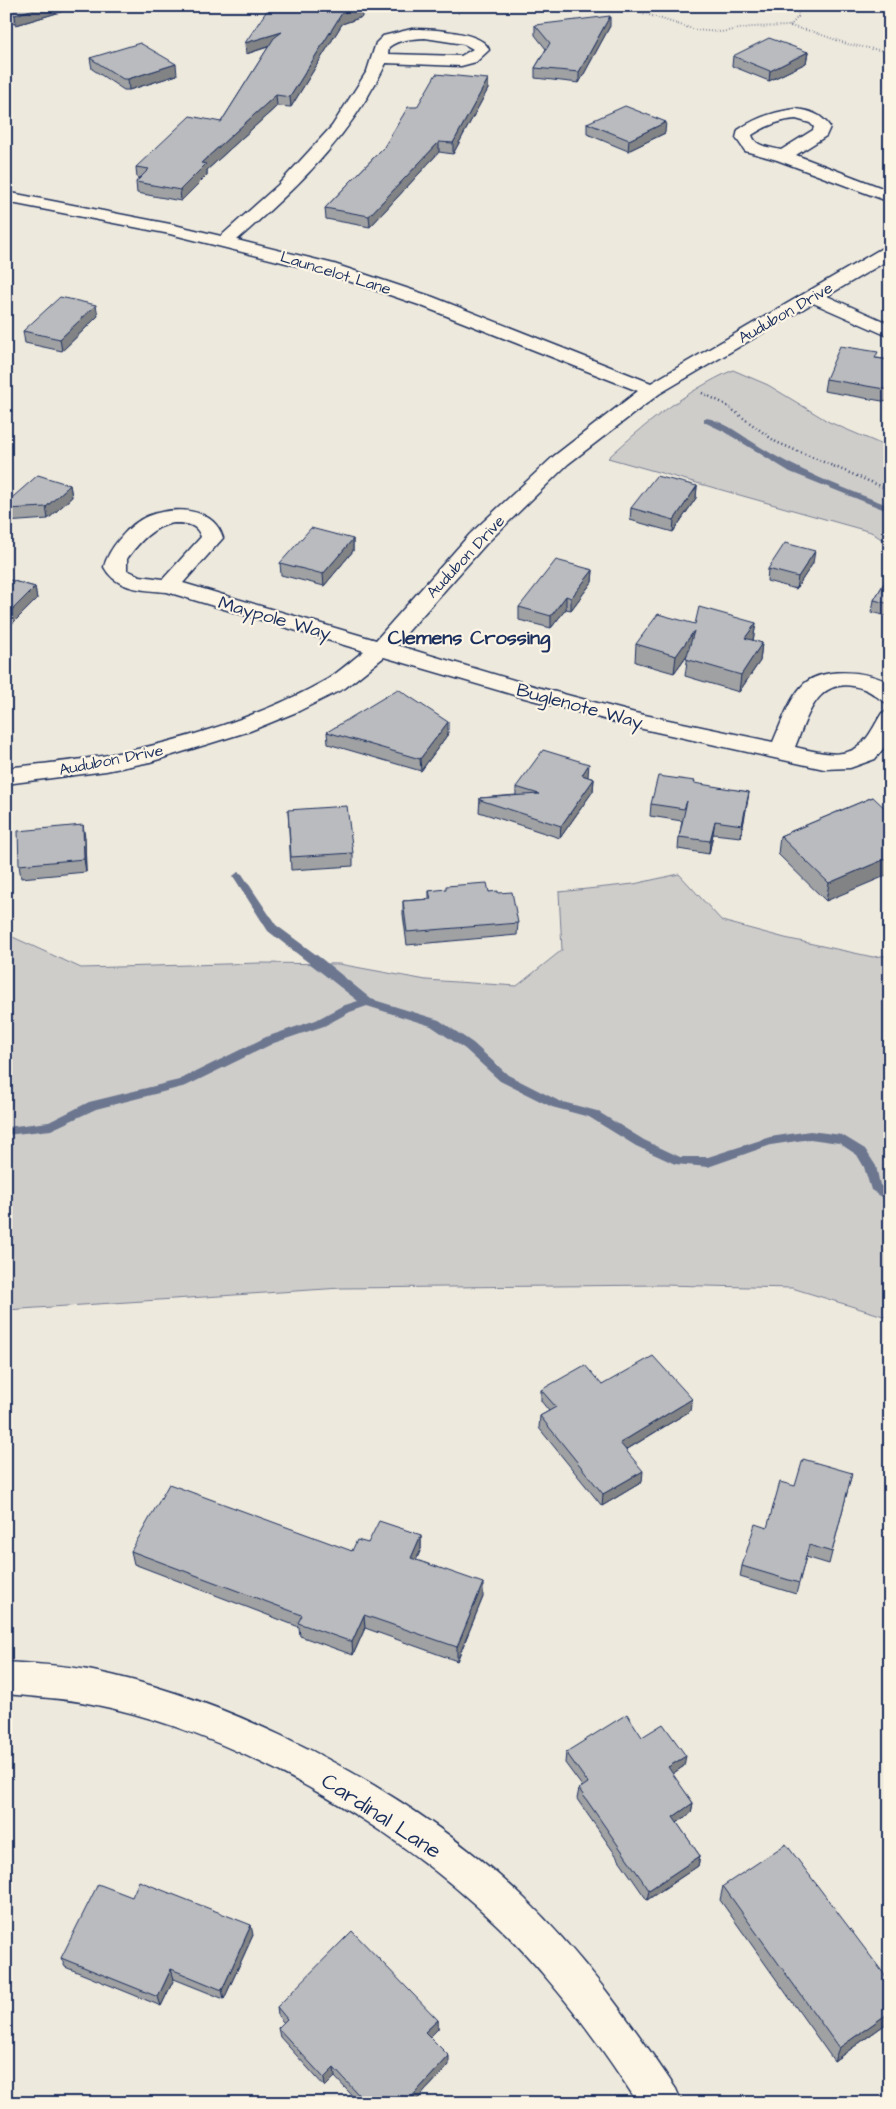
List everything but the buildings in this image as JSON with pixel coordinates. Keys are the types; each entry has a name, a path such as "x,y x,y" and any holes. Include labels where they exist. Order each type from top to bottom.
{"street":[{"path":"224,242 283,191 338,130 360,97 381,58 381,46 385,41 392,37 408,34 474,42 480,46 481,50 470,59 461,61 381,58"},
{"path":"783,156 890,197"},
{"name":"Launcelot Lane","path":"6,197 224,242 284,256 373,282 652,390"},
{"name":"Audubon Drive","path":"6,776 106,763 150,754 242,726 291,706 337,683 381,648 478,539 561,460 652,390 890,251"},
{"path":"812,296 890,331"},
{"name":"Maypole Way","path":"169,586 381,648"},
{"name":"Buglenote Way","path":"381,648 634,720 824,761 845,762 860,757 872,750 890,718"},
{"path":"781,751 809,692 818,686 830,681 860,680 875,684 890,697"},
{"name":"Cardinal Lane","path":"6,1678 93,1688 186,1714 264,1746 340,1785 425,1839 506,1907 564,1970 632,2057 662,2103"}],"path":[{"path":"463,7 469,6"},
{"path":"621,6 696,30 721,32 751,27 790,26 814,32 847,44 890,52"},
{"path":"790,26 798,16 798,6"},
{"path":"652,390 694,389 723,403 776,442 890,490"}],"shaded area":[{"path":"733,370 768,385 829,422 890,448 890,545 871,532 608,458 667,409 699,388"},
{"path":"679,874 722,921 785,938 873,957 890,955 890,1318 792,1288 662,1285 341,1288 6,1310 6,934 81,968 261,963 339,964 426,980 517,986 562,950 559,892 634,884"}],"waterway":[{"path":"707,420 726,429 793,470 890,509"},
{"path":"238,876 272,928 367,1002"},
{"path":"6,1131 51,1126 93,1105 182,1083 270,1040 320,1023 346,1009 367,1002"},
{"path":"367,1002 435,1023 469,1046 504,1078 556,1104 593,1114 640,1143 679,1161 708,1162 770,1141 810,1135 842,1139 861,1152 870,1166 875,1187 890,1197"}],"district":[{"name":"Clemens Crossing","path":"469,637"}]}
